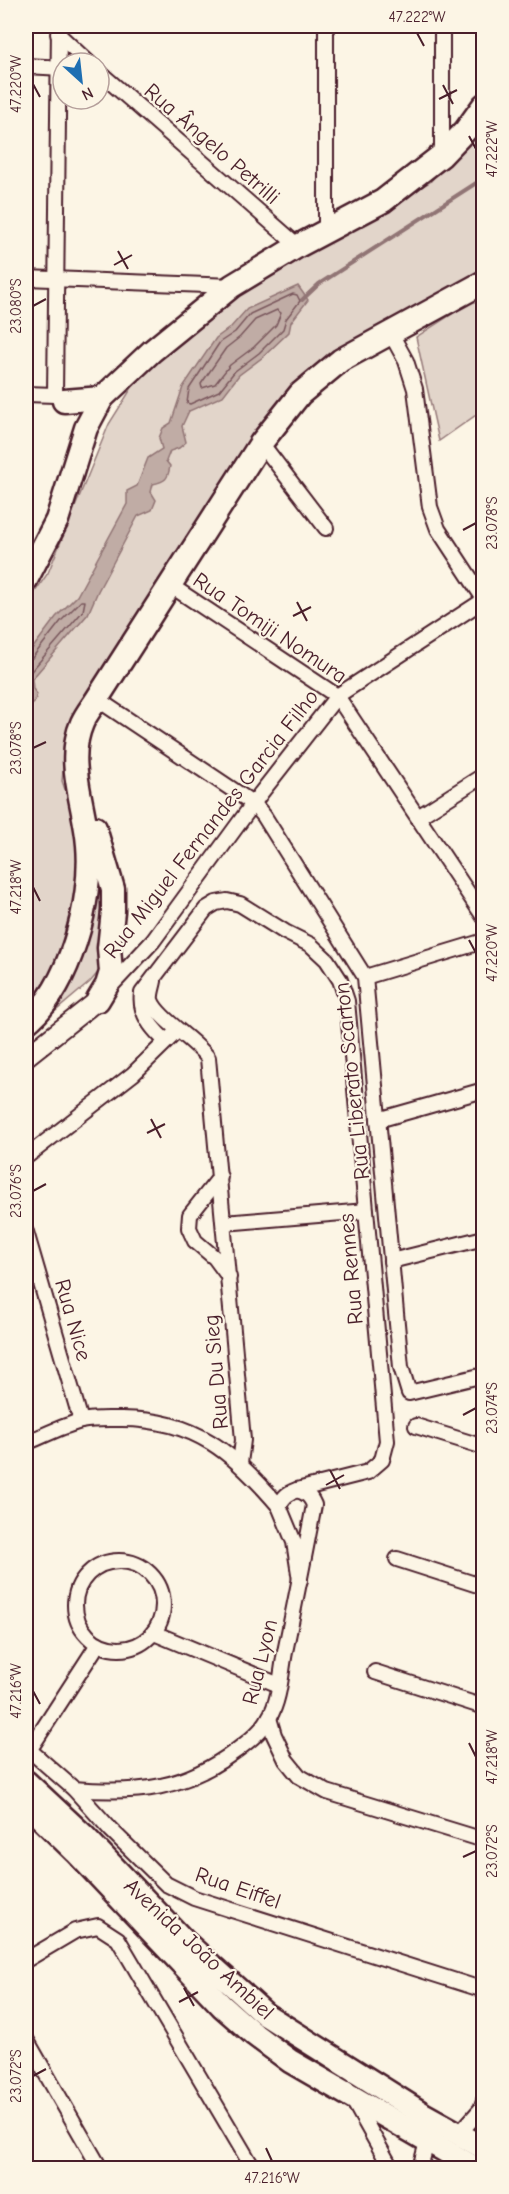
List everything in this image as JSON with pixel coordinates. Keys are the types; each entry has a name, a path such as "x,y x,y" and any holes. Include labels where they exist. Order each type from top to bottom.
{"main road":[{"path":"26,580 57,520 86,428 102,398 152,351 232,286 297,246 383,201 442,155 465,130 483,105"},
{"path":"26,1023 35,1015 60,978 81,920 88,869 88,846 75,768 77,743 82,723 261,443 281,416 318,378 341,360 483,282"},
{"path":"60,398 102,398"},
{"path":"60,398 86,428"},
{"path":"80,794 101,846 113,890 109,948 111,972 107,985 98,1000"},
{"name":"Avenida João Ambiel","path":"26,1782 84,1836 185,1942 266,2015 423,2114 483,2148"},
{"name":"Avenida João Ambiel","path":"26,1806 76,1852 222,2006 255,2035 290,2061 475,2169"}],"street":[{"path":"326,26 326,232"},
{"path":"442,26 442,155"},
{"path":"58,30 78,51"},
{"path":"58,30 60,51"},
{"path":"26,66 51,67"},
{"name":"Rua Ângelo Petrilli","path":"111,83 297,246"},
{"path":"26,394 60,398 57,279 60,111"},
{"path":"26,278 232,286"},
{"path":"390,332 406,361 415,389 430,507 438,529 483,600"},
{"path":"261,443 326,528"},
{"name":"Rua Tomiji Nomura","path":"170,585 337,696 483,917"},
{"name":"Rua Miguel Fernandes Garcia Filho","path":"98,1000 153,941 337,696 483,600"},
{"name":"Rua Liberato Scarton","path":"97,699 254,804 271,826 365,977 401,1367 409,1393 483,1375"},
{"path":"418,817 483,774"},
{"name":"Rua Rennes","path":"166,1041 144,1013 140,1004 142,993 206,909 216,903 227,901 240,904 311,945 327,960 340,980 347,1001 387,1441 382,1460 368,1472 297,1490"},
{"path":"365,977 483,941"},
{"path":"26,1157 134,1074 178,1030 156,1009 150,998 156,973"},
{"path":"26,1057 98,1000"},
{"name":"Rua Du Sieg","path":"178,1030 200,1047 208,1058 225,1222 243,1440 240,1463"},
{"path":"378,1120 483,1090"},
{"path":"220,1177 190,1215 189,1228 195,1241 215,1258 229,1277"},
{"path":"225,1222 366,1211"},
{"name":"Rua Nice","path":"26,1232 81,1421"},
{"path":"391,1261 483,1238"},
{"name":"Rua Lyon","path":"26,1443 81,1421 99,1419 144,1419 183,1428 220,1447 240,1463 279,1506 298,1559 300,1580"},
{"path":"416,1426 483,1447"},
{"path":"314,1505 318,1497 335,1481"},
{"path":"279,1506 288,1493 297,1490 306,1492 314,1505"},
{"name":"Rua Lyon","path":"74,1789 127,1791 156,1788 187,1779 233,1753 252,1739 269,1718 279,1685 314,1505"},
{"path":"287,1526 299,1529 311,1521"},
{"path":"398,1559 483,1587"},
{"path":"117,1560 133,1562 148,1570 159,1584 164,1602 162,1618 154,1633 143,1642 130,1648 115,1649 98,1644 90,1638 81,1628 75,1610 76,1593 85,1577 99,1565 117,1560"},
{"path":"154,1633 279,1685"},
{"path":"28,1748 98,1644"},
{"path":"375,1672 483,1707"},
{"path":"269,1718 286,1760 300,1776 327,1792 483,1840"},
{"name":"Rua Eiffel","path":"28,1748 74,1789 111,1830 166,1884 194,1898 483,1990"},
{"path":"26,1960 75,1931 98,1926 118,1939 253,2169"},
{"path":"26,2039 100,2169"},
{"path":"351,2096 391,2169"},
{"path":"459,2134 481,2109 483,2100"},
{"path":"423,2169 421,2164 427,2142"}],"shaded area":[{"path":"483,122 483,272 294,388 65,752 62,781 77,823 76,890 62,942 50,973 26,1010 26,605 48,573 109,424 143,370 172,344 276,267 430,182"},
{"path":"483,294 483,410 439,441 416,337"},
{"path":"97,850 107,883 101,969 90,982 26,1036 26,1027 49,1006"}],"water":[{"path":"298,286 308,300 291,322 289,332 263,357 239,375 223,396 189,411 182,426 186,442 170,451 166,461 170,466 167,477 153,484 151,492 156,500 152,510 138,516 88,614 32,679 33,689 37,694 35,701 26,710 26,657 56,617 77,596 127,504 127,491 137,486 148,458 162,449 159,438 163,428 171,423 183,387 216,338 231,327 247,309"}],"waterway":[{"path":"302,300 319,284 484,178"}]}
